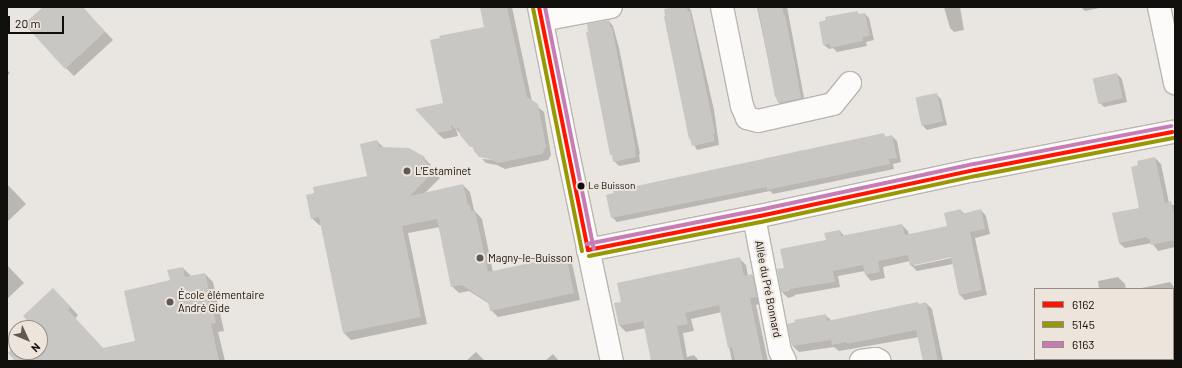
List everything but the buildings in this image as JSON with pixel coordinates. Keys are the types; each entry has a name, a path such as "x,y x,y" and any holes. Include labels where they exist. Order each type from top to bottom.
{"street":[{"path":"611,7 540,14 612,361"},
{"path":"722,7 742,106 747,118 758,121 833,104 850,84"},
{"path":"1159,7 1175,83"},
{"path":"588,250 754,217 975,170 1174,131"},
{"name":"Allée du Pré Bonnard","path":"754,217 780,351 785,361"}],"transit line":[{"name":"6162","path":"539,7 588,250"},
{"name":"6163","path":"545,7 594,249"},
{"name":"5145","path":"533,8 582,251"},
{"name":"6163","path":"587,244 759,210 974,164 1171,126"},
{"name":"6162","path":"588,250 760,216 975,170 1172,132"},
{"name":"5145","path":"589,256 761,222 976,176 1173,138"}],"place":[{"name":"L'Estaminet","path":"407,171"},
{"name":"Le Buisson","path":"581,186"},
{"name":"Magny-le-Buisson","path":"480,258"},
{"name":"École élémentaire André Gide","path":"170,302"}]}
